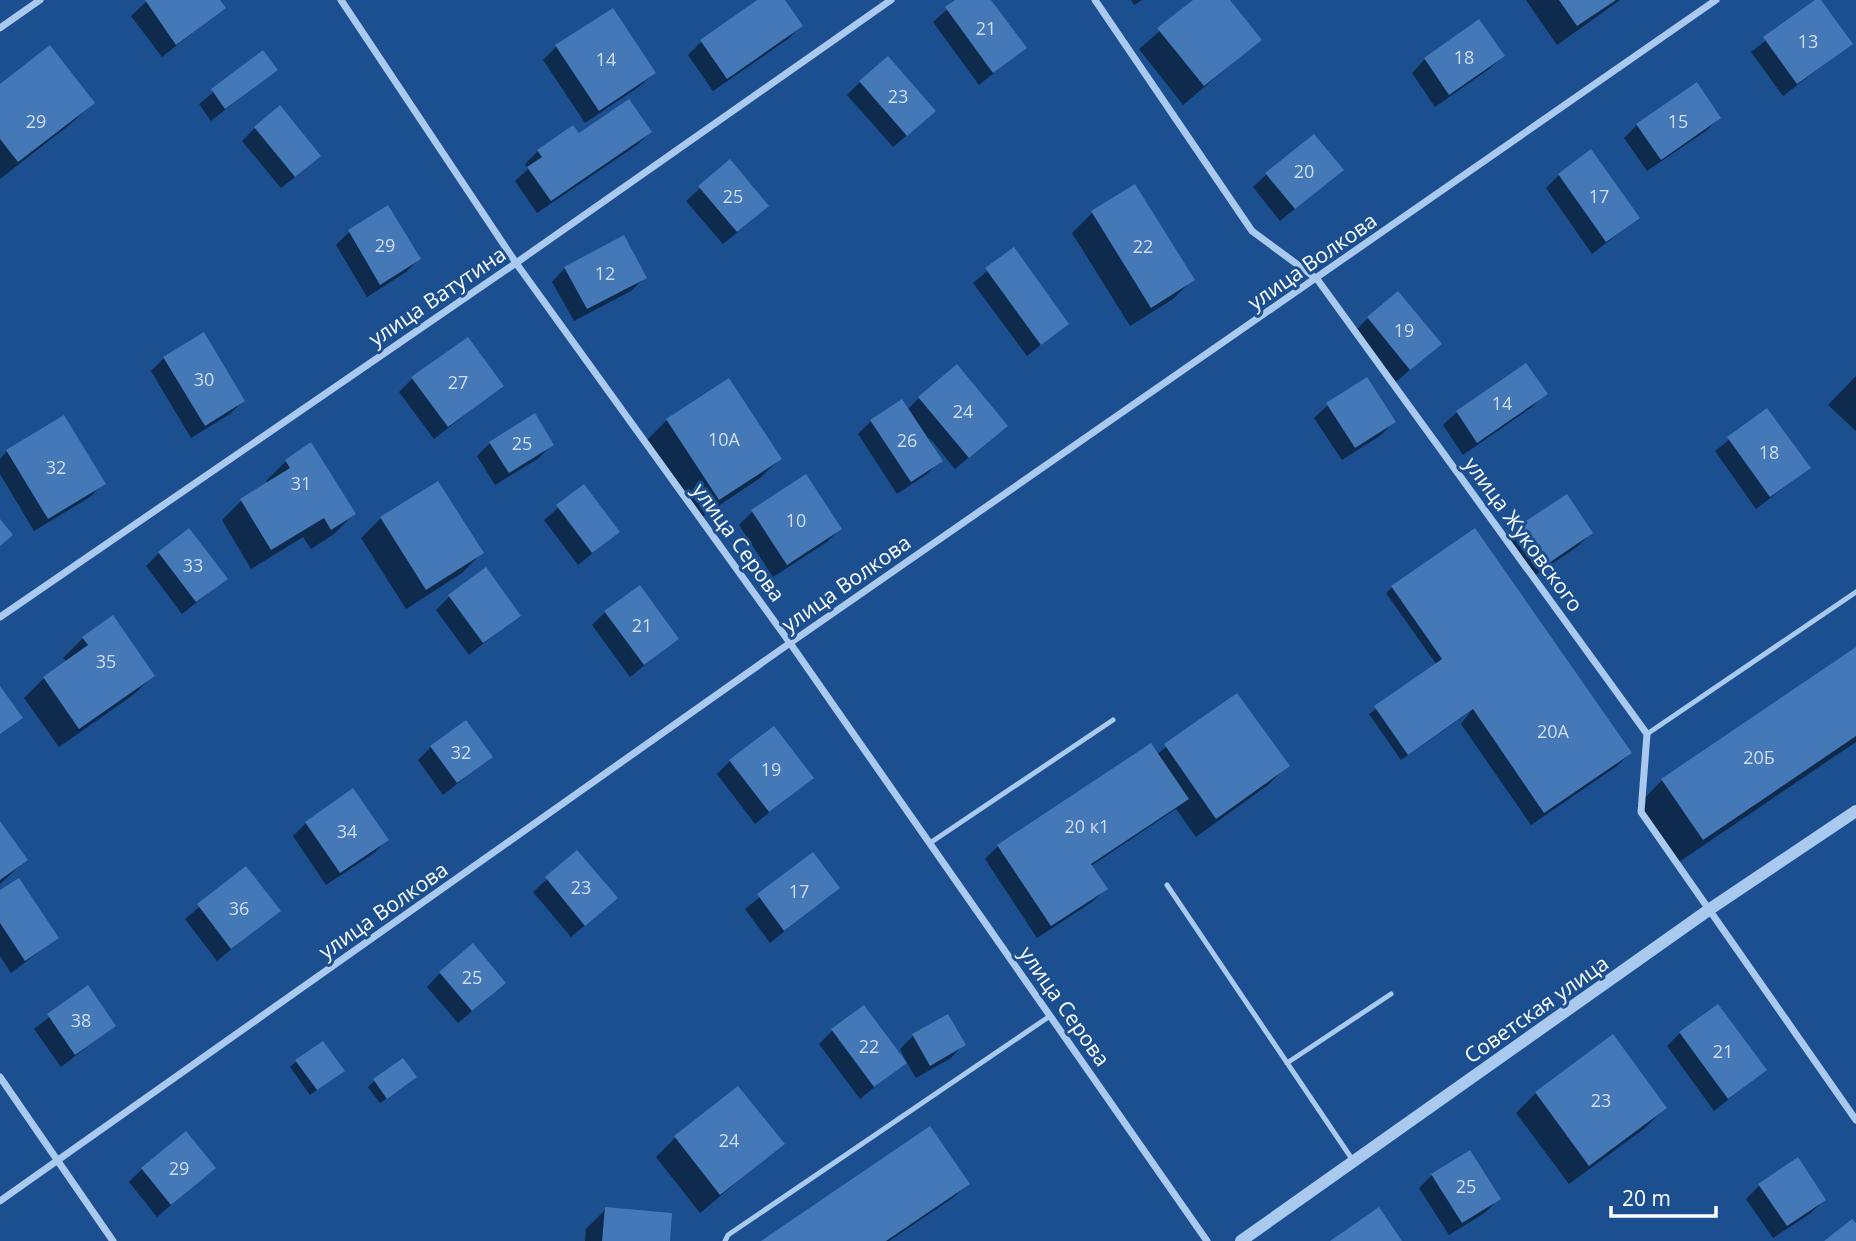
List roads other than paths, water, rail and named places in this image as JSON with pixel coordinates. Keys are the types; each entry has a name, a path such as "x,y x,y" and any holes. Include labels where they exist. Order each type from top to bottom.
{"street":[{"path":"0,28 40,0"},
{"name":"улица Серова","path":"341,0 516,263 790,643 1207,1241"},
{"name":"улица Ватутина","path":"0,617 516,263 891,0"},
{"name":"улица Жуковского","path":"1096,0 1252,231 1318,279 1647,734"},
{"name":"улица Волкова","path":"0,1201 790,643 1717,0"},
{"path":"1647,734 1641,812 1856,1120"},
{"name":"Советская улица","path":"1241,1241 1710,909 1856,811"},
{"path":"0,1077 113,1241"}],"lane":[{"path":"1647,734 1856,592"},
{"path":"930,843 1113,720"},
{"path":"1167,885 1354,1162"},
{"path":"1287,1063 1391,994"},
{"path":"725,1241 739,1228 1050,1016"}]}
